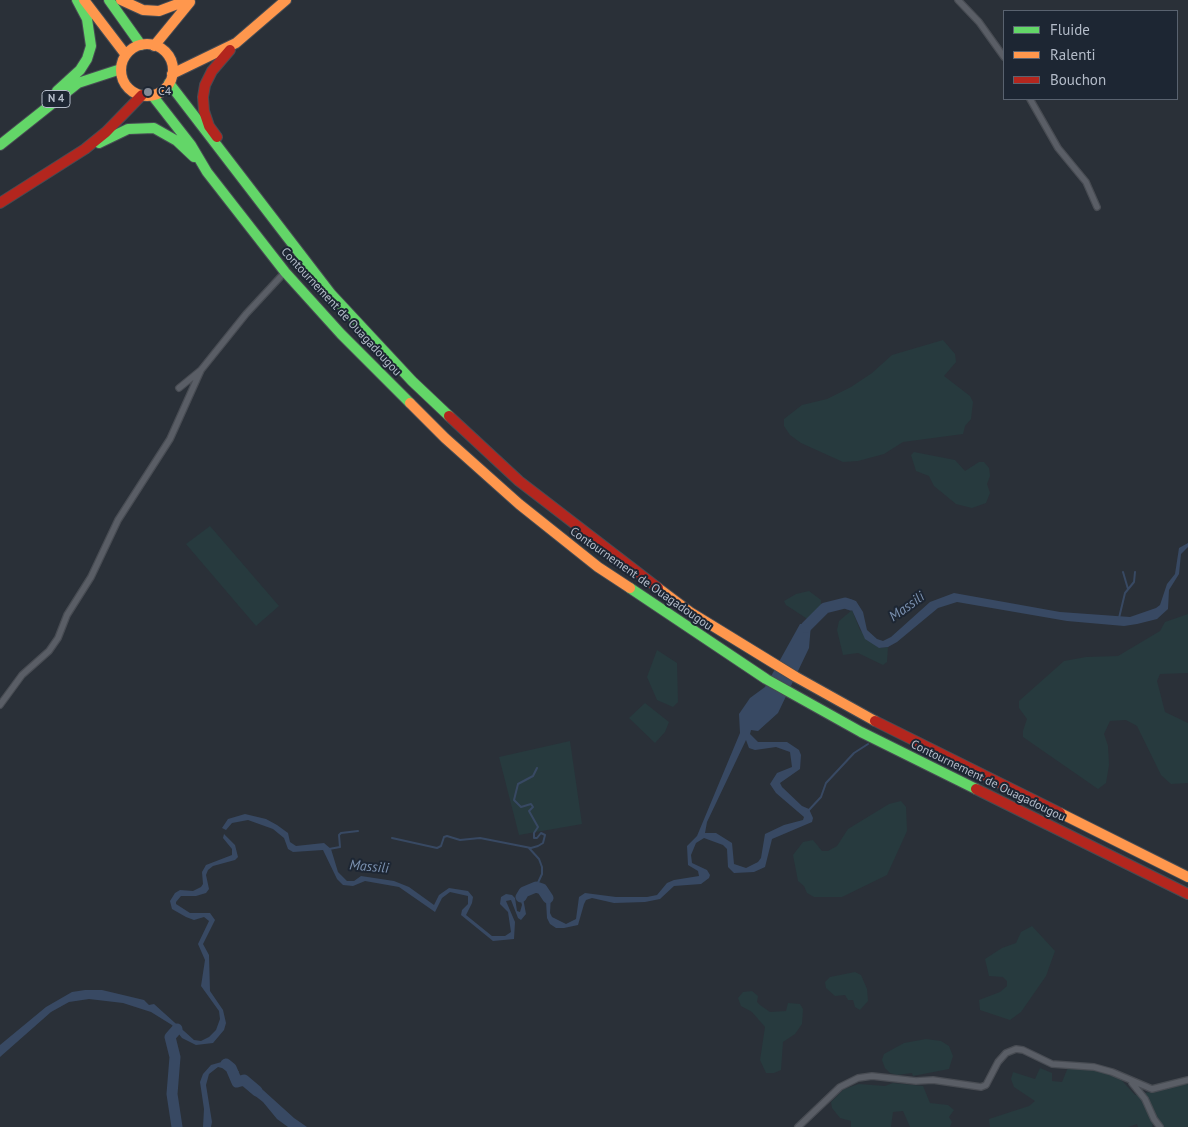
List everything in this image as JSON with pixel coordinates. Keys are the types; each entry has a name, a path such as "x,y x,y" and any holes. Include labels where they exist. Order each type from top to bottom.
{"highway":[{"path":"38,113 80,70 87,59 91,46 91,32 87,19 77,0"},
{"path":"84,0 126,55"},
{"path":"109,0 141,45"},
{"path":"121,0 143,10 159,10 188,0"},
{"path":"154,46 167,32 182,9 193,0"},
{"path":"227,158 220,141 209,126 204,111 203,97 205,85 212,71 236,43 286,0"},
{"path":"0,203 85,149 106,132 126,109 148,95 162,91 170,79 236,43"},
{"path":"148,95 126,85 121,69 126,55 132,49 141,45 154,46 167,55 171,61 170,79"},
{"name":"N 4","path":"0,146 38,113 78,83 121,69"},
{"name":"Contournement de Ouagadougou","path":"170,79 227,158 331,294 412,381 519,481 640,576 690,612 796,678 882,724 1188,877"},
{"name":"Contournement de Ouagadougou","path":"148,95 191,145 207,172 285,272 341,334 419,412 519,504 598,567 766,679 861,732 1188,894"},
{"path":"85,149 128,129 154,128 177,141 207,172"}],"street":[{"path":"958,0 979,22 1003,56"},
{"path":"1031,100 1058,148 1086,182 1097,207"},
{"path":"179,388 201,370 246,314 285,272"},
{"path":"0,705 22,675 49,651 58,638 67,615 91,577 118,520 172,436 201,370"},
{"path":"798,1127 840,1087 858,1078 872,1076 916,1081 933,1080 981,1087 986,1085 998,1062 1006,1054 1016,1049 1024,1050 1052,1064 1094,1068 1123,1076 1130,1081 1152,1089 1188,1080"},
{"path":"1130,1081 1145,1100 1160,1127"}],"green space":[{"path":"943,340 955,354 956,362 944,376 970,396 973,402 971,419 965,426 963,434 903,442 884,454 858,461 843,462 801,443 790,435 784,426 784,419 802,405 827,399 851,387 872,373 892,355"},
{"path":"914,452 955,460 965,471 979,462 984,462 989,468 990,476 987,484 990,493 986,503 972,508 956,504 934,486 929,476 916,471 911,455"},
{"path":"210,526 279,606 256,626 186,544"},
{"path":"809,591 821,600 821,612 809,620 786,605 784,601 796,594"},
{"path":"852,610 860,630 879,648 888,647 887,662 883,665 858,653 843,655 837,630 839,621"},
{"path":"1188,614 1188,673 1160,674 1157,681 1165,712 1188,723 1188,783 1171,784 1161,775 1137,726 1126,720 1110,721 1104,734 1108,746 1109,765 1106,783 1098,789 1023,737 1027,719 1019,708 1019,701 1064,661 1086,657 1118,656 1160,631 1165,622"},
{"path":"657,650 677,663 678,702 673,707 657,700 647,677"},
{"path":"645,703 669,722 665,732 655,743 629,718"},
{"path":"570,741 582,824 519,835 499,757"},
{"path":"901,801 906,807 907,831 887,875 842,897 814,897 807,893 804,886 798,881 793,855 803,842 813,840 822,851 828,851 837,846 848,829 889,804"},
{"path":"1032,926 1055,951 1046,976 1021,1012 1010,1020 980,1010 979,1000 1000,992 1007,986 1007,981 1003,977 989,976 985,959 1002,948 1016,943 1021,932"},
{"path":"855,972 861,975 867,989 868,1001 860,1010 855,1007 853,1000 848,1000 845,995 835,996 826,988 825,982 830,977"},
{"path":"752,991 758,996 757,1002 770,1012 786,1011 788,1003 800,1004 803,1009 802,1024 795,1034 783,1042 781,1070 774,1073 766,1073 760,1060 765,1027 752,1012 741,1006 738,998 743,992"},
{"path":"926,1039 941,1041 949,1046 953,1056 949,1069 913,1076 912,1073 897,1075 890,1073 885,1068 882,1060 884,1054 904,1043"},
{"path":"1069,1065 1115,1073 1135,1095 1188,1084 1188,1127 1160,1127 1154,1120 1152,1127 1138,1127 1137,1124 1128,1127 990,1127 989,1119 1029,1106 1035,1101 1014,1087 1011,1079 1013,1072 1035,1079 1040,1068 1052,1073 1052,1081 1062,1082"},
{"path":"893,1083 923,1086 930,1103 948,1105 954,1110 949,1117 952,1122 950,1127 910,1127 903,1111 893,1112 891,1127 851,1127 851,1121 840,1118 832,1108 831,1102 844,1089 859,1084 885,1086"}],"water":[{"path":"1188,543 1188,547 1181,554 1179,574 1169,590 1168,609 1157,619 1137,624 1124,626 1067,621 957,602 938,608 897,642 888,647 879,648 865,639 852,610 839,607 837,604 845,598 856,601 863,612 867,630 877,639 883,641 891,637 930,602 954,593 1060,612 1130,617 1160,605 1167,584 1175,574 1179,548"},
{"path":"814,616 815,618 811,624 809,648 778,713 758,731 751,730 750,734 758,742 787,742 799,750 801,755 800,769 780,783 802,806 809,809 813,818 812,822 772,839 765,867 754,872 734,873 728,867 727,849 723,845 704,838 696,843 691,855 692,863 707,870 710,875 701,884 674,886 660,899 645,902 614,903 592,898 586,900 578,925 556,928 550,924 547,918 546,901 539,889 542,886 551,895 550,913 552,917 566,924 576,919 579,897 585,893 616,897 647,897 657,895 667,883 674,880 699,876 698,871 688,865 687,846 697,836 740,733 739,714 750,698 765,687 800,624 805,624","holes":["746,740 749,748 755,750 776,747 790,752 792,767 777,773 770,784 776,793 804,817 803,820 784,825 765,834 761,858 758,862 746,868 734,864 732,843 716,833 705,833 707,822"]},
{"path":"245,814 266,819 277,825 288,833 290,842 296,846 324,843 331,849 338,872 347,881 354,881 361,876 394,881 409,887 434,905 439,895 449,888 468,891 473,897 466,915 492,936 505,936 511,932 508,912 500,904 501,897 506,894 512,895 515,898 517,911 520,912 522,905 519,895 523,890 532,887 533,891 523,898 526,914 521,920 518,918 511,900 506,901 515,922 514,939 493,941 461,915 462,910 468,904 468,896 450,892 442,898 435,912 399,887 365,881 353,886 343,885 337,879 323,850 293,852 288,849 284,838 273,829 248,820 232,823 226,830 222,828 228,819"},
{"path":"224,834 235,845 238,857 235,860 213,866 208,870 206,875 209,889 206,893 196,896 181,896 176,902 176,904 190,913 210,913 215,920 203,944 209,955 210,991 223,1010 226,1023 224,1030 213,1043 196,1045 182,1038 172,1025 151,1012 123,1003 89,999 69,1002 51,1012 0,1057 0,1045 46,1007 72,992 85,990 102,990 144,1000 149,1005 154,1004 194,1040 201,1041 209,1037 216,1030 220,1019 219,1011 201,986 205,960 198,944 209,921 204,917 194,920 186,917 172,909 170,901 175,893 180,890 193,891 201,887 203,884 202,872 206,865 232,855 232,849 223,838"},
{"path":"225,1061 231,1062 239,1072 232,1075 226,1069 218,1067 209,1074 206,1085 212,1122 211,1127 203,1127 204,1109 200,1082 203,1074 211,1065"},
{"path":"253,1081 294,1118 307,1127 288,1127 277,1119 263,1102 249,1091 246,1083"}],"waterway":[{"path":"1123,572 1128,589"},
{"path":"1119,618 1125,593 1134,582 1135,572"},
{"name":"Massili","path":"806,627 825,608 845,603 851,605"},
{"path":"808,811 821,797 826,783 854,753 868,744"},
{"path":"392,838 437,848 441,846 444,837 447,836 460,840 480,838 531,848 538,846 543,843 545,835 541,833 537,838 534,838 534,833 538,827 529,811 533,807 531,804 521,807 514,800 518,784 533,776 537,768"},
{"path":"329,849 340,847 339,835 341,833 358,831"},
{"path":"529,848 539,859 542,867 542,874 536,887"},
{"name":"Massili","path":"521,897 524,892 536,887 542,889 548,898"},
{"path":"177,1029 170,1037 175,1057 172,1094 177,1127"},
{"path":"226,1064 231,1068 237,1082 244,1080 257,1091"}],"traffic: fast":[{"path":"57,91 80,70 87,59 91,46 87,19 77,0"},
{"path":"109,0 141,45"},
{"path":"0,145 78,83 121,69"},
{"path":"169,83 331,294 412,381 449,416"},
{"path":"152,95 191,145 207,172 285,272 341,334 410,403"},
{"path":"99,143 128,129 154,128 177,141 194,157"},
{"path":"630,588 766,679 861,732 976,789"}],"traffic: slow":[{"path":"84,0 126,55"},
{"path":"121,0 143,10 159,11 188,0"},
{"path":"172,74 236,43 286,0"},
{"path":"154,46 190,2"},
{"path":"147,44 157,46 165,52 171,60 173,70 171,80 165,88 157,94 147,96 137,94 129,88 123,80 121,70 123,60 129,52 137,46 147,44"},
{"path":"410,403 445,438 519,504 598,567 630,588"},
{"path":"658,588 690,612 796,677 875,721"},
{"path":"1060,813 1188,877"}],"traffic: jam":[{"path":"217,137 209,126 204,111 203,97 205,85 212,71 230,50"},
{"path":"0,203 85,149 106,132 142,95"},
{"path":"449,416 519,481 658,588"},
{"path":"875,721 1060,813"},
{"path":"976,789 1188,894"}],"place":[{"name":"C4","path":"148,92"}]}
